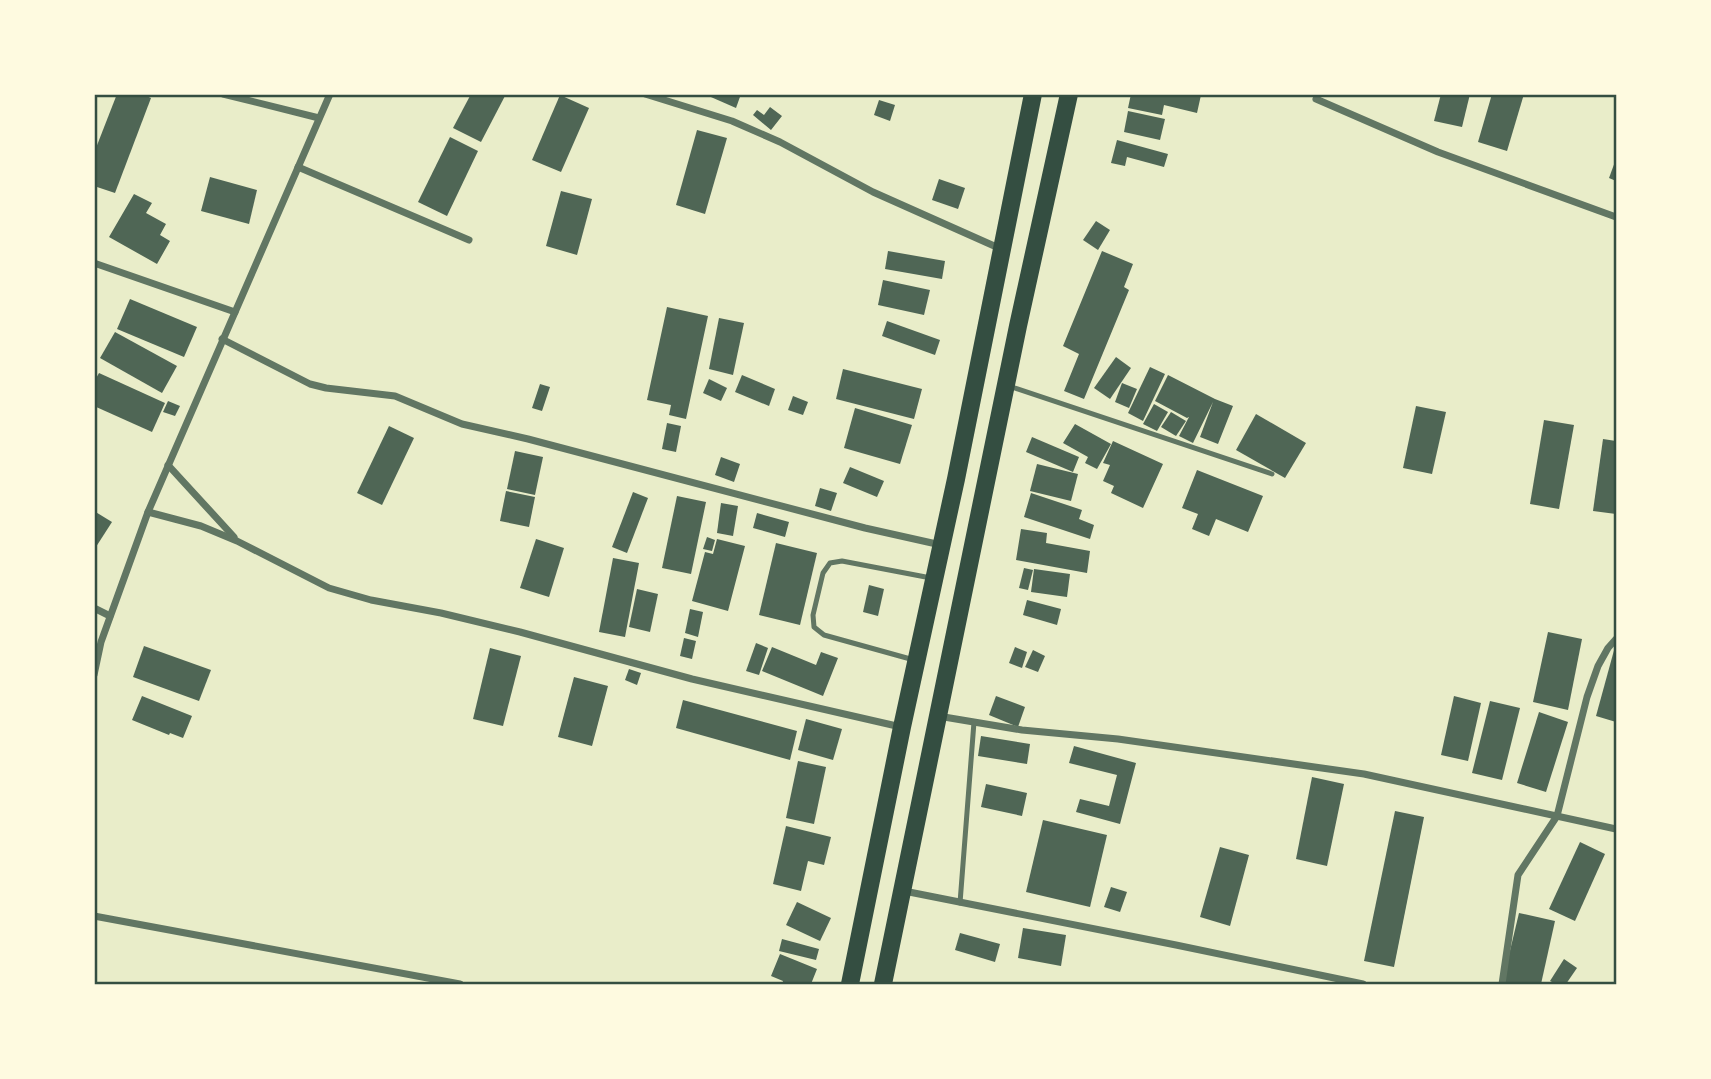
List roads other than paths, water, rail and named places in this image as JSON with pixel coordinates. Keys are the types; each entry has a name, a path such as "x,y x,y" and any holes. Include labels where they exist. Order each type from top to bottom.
{"highway":[{"path":"849,985 1033,94"},
{"path":"883,985 1006,385 1069,94"}],"street":[{"path":"223,94 319,118"},
{"path":"94,675 98,645 149,512 330,94"},
{"path":"645,94 732,121 780,142 873,192 1002,249"},
{"path":"1316,99 1438,152 1616,217"},
{"path":"298,167 469,240"},
{"path":"94,263 235,312"},
{"path":"222,339 310,384 395,396 462,424 865,528 942,545"},
{"path":"168,466 237,541"},
{"path":"149,512 201,526 237,541 328,588 371,600 481,623 692,679 902,727"},
{"path":"94,608 110,616"},
{"path":"1502,985 1518,874 1557,816 1587,697 1598,666 1616,639"},
{"path":"937,716 1022,730 1118,739 1364,774 1616,830"},
{"path":"901,890 1363,985"},
{"path":"94,916 460,985"}],"lane":[{"path":"1006,385 1272,474"},
{"path":"917,661 824,635 814,627 813,615 823,573 830,563 842,561 934,578"},
{"path":"960,903 974,722"}]}
